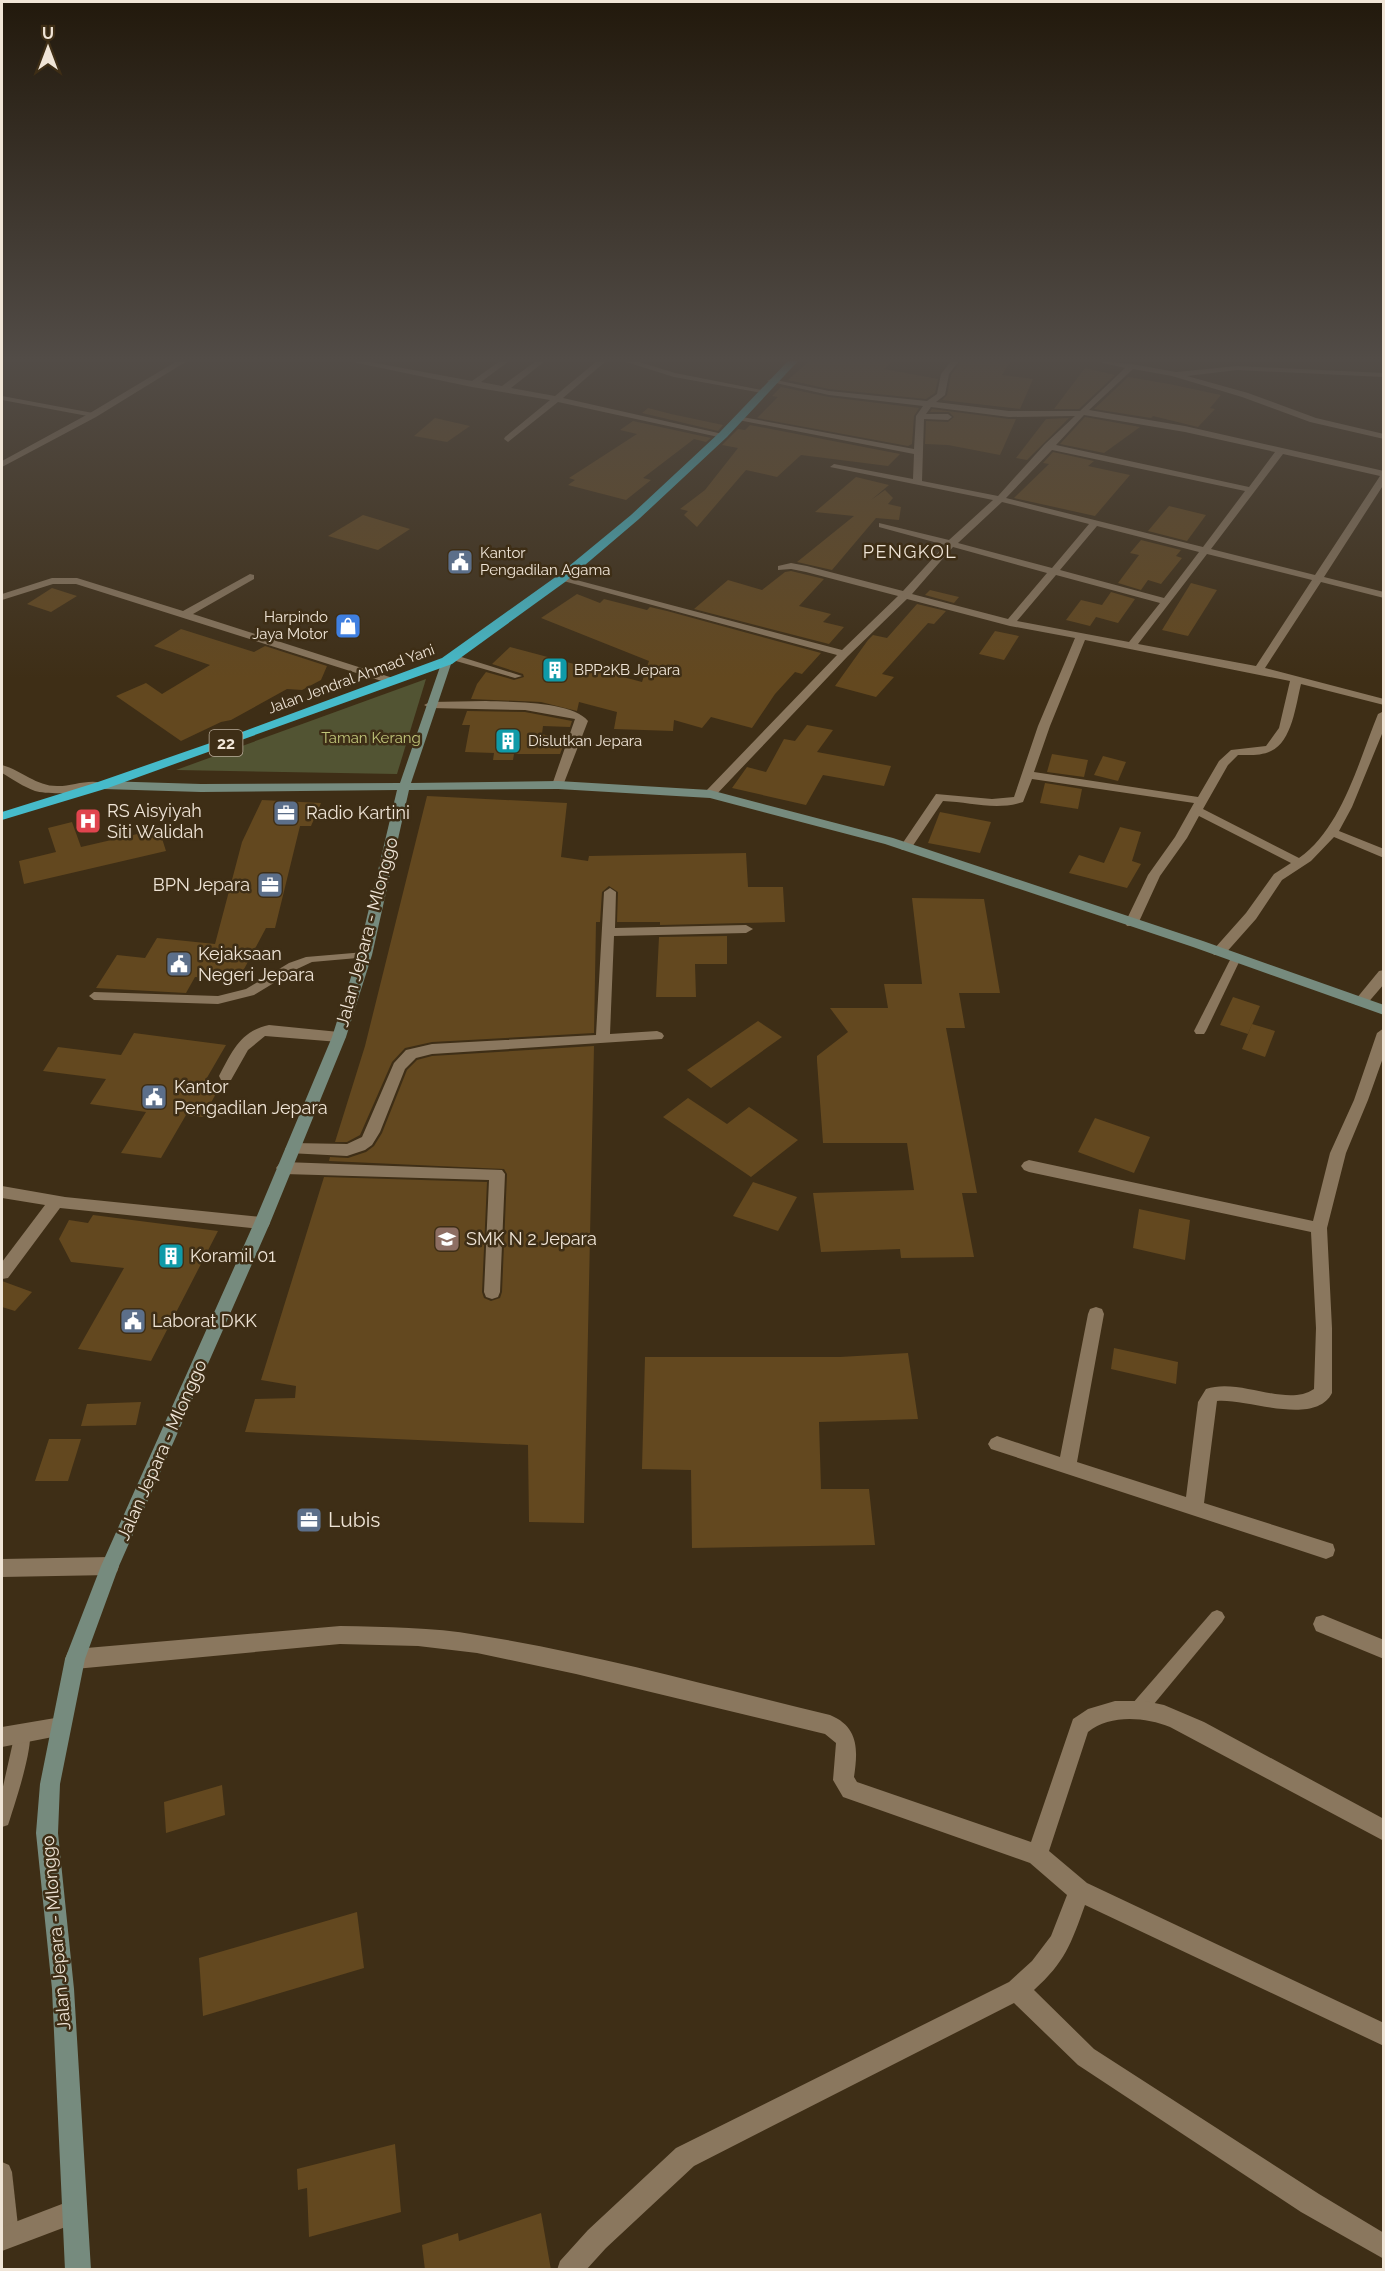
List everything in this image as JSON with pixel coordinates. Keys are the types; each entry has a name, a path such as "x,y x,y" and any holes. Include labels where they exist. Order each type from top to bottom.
{"highway":[{"name":"Jalan Jendral Ahmad Yani","path":"2,816 103,785 247,735 450,659 561,579 634,518 689,467"}],"main road":[{"name":"Jalan Jepara - Mlonggo","path":"78,2270 63,1989 47,1833 50,1784 75,1659 110,1566 262,1223 339,1037 365,954 404,787 430,705 450,659"},
{"path":"103,785 201,788 558,785 710,794 827,823 906,847 1219,952 1383,1010"}],"street":[{"path":"834,467 1000,499 1383,595"},
{"path":"917,483 918,467"},
{"path":"710,794 844,654 904,596 950,545 1000,499 1029,467"},
{"path":"1145,467 1251,490"},
{"path":"1132,645 1207,552 1268,467"},
{"path":"1259,670 1383,475 1350,467"},
{"path":"1010,622 1095,523"},
{"path":"882,525 1166,602"},
{"path":"781,568 791,566 807,569 1010,622 1259,670 1383,702"},
{"path":"186,614 250,577"},
{"path":"561,579 844,654"},
{"path":"2,597 52,581 70,580 186,614 392,681"},
{"path":"906,847 940,797 1013,802 1022,795 1044,726 1081,637"},
{"path":"1132,923 1154,875 1181,838 1200,806 1210,782 1231,754 1270,748 1285,728 1296,680"},
{"path":"430,705 493,704 577,716 582,721 558,785"},
{"path":"1219,952 1251,916 1278,877 1300,862 1332,832 1346,807 1383,714"},
{"path":"2,769 38,788 59,790 103,785"},
{"path":"1029,775 1200,806 1300,862"},
{"path":"1332,832 1383,854"},
{"path":"603,1038 610,892"},
{"path":"608,932 746,929"},
{"path":"1361,1002 1383,974"},
{"path":"226,1076 248,1038 259,1032 269,1030 339,1037"},
{"path":"1194,1508 1207,1402 1212,1394 1238,1392 1302,1403 1318,1398 1323,1393 1324,1328 1319,1228 1338,1153 1361,1100 1383,1033"},
{"path":"293,1149 355,1149 367,1141 399,1067 411,1054 432,1049 657,1036"},
{"path":"1029,1167 1092,1178 1319,1228"},
{"path":"284,1168 497,1174 492,1292"},
{"path":"2,1192 57,1201 262,1223"},
{"path":"2,1273 57,1201"},
{"path":"1068,1467 1095,1314"},
{"path":"997,1444 1326,1550"},
{"path":"2,1568 110,1566"},
{"path":"1323,1624 1383,1650"},
{"path":"75,1659 373,1634 477,1644 576,1664 830,1725 842,1732 848,1744 843,1780 850,1790 1037,1855 1079,1890 1383,2035"},
{"path":"1037,1855 1080,1726 1092,1717 1138,1710 1156,1712 1205,1734 1383,1831"},
{"path":"2,1737 61,1727"},
{"path":"569,2270 597,2239 685,2157 1017,1990 1040,1969 1060,1943 1079,1890"},
{"path":"1017,1990 1086,2057 1310,2203 1383,2247"},
{"path":"5,2237 75,2211"}],"lane":[{"path":"450,659 518,676"},
{"path":"94,996 218,1000 250,992 293,966 310,959 365,954"},
{"path":"1200,1031 1236,958"},
{"path":"1138,1710 1217,1617"},
{"path":"2,1819 16,1768 22,1734"},
{"path":"2,2172 5,2237"}],"green space":[{"name":"Taman Kerang","path":"426,679 397,774 176,770"}],"building":[{"path":"586,467 657,467 643,478 651,480 626,500 568,485 575,480 569,478"},
{"path":"723,467 788,467 777,477 746,470 697,527 684,515 688,511 680,509 705,490"},
{"path":"1046,467 1093,467 1130,475 1095,516 1014,498"},
{"path":"856,477 889,485 871,500 885,490 893,498 888,504 901,507 899,520 876,518 832,570 797,562 854,516 815,512"},
{"path":"1169,506 1206,515 1187,541 1148,531"},
{"path":"363,515 410,529 378,550 328,536"},
{"path":"1141,540 1181,550 1176,556 1182,558 1161,584 1148,580 1141,590 1118,583 1139,555 1130,553"},
{"path":"791,571 824,579 799,606 831,614 823,622 844,627 829,644 694,609 728,580 762,590 785,572"},
{"path":"1191,583 1217,590 1188,636 1162,630"},
{"path":"52,588 77,596 51,612 27,604"},
{"path":"930,590 959,597 954,603 925,595"},
{"path":"1111,592 1135,599 1118,623 1096,617 1090,626 1066,620 1081,600 1102,605"},
{"path":"577,594 600,603 604,599 647,610 650,607 667,611 821,653 802,674 795,672 775,694 752,728 711,717 702,728 674,720 673,731 614,729 617,712 579,702 577,711 541,702 471,699 477,684 486,672 514,680 524,677 523,674 492,664 510,647 642,682 649,661 541,618"},
{"path":"917,604 946,611 934,624 928,623 882,674 894,677 876,697 835,686 873,635 887,638"},
{"path":"181,629 254,652 265,646 327,666 321,680 302,690 287,689 231,720 221,722 181,741 116,696 146,683 162,694 210,665 154,646"},
{"path":"995,631 1019,636 1004,660 979,654"},
{"path":"467,711 525,712 572,721 570,727 543,726 542,734 565,741 560,754 514,754 513,760 493,760 494,753 465,752 470,725 462,725"},
{"path":"807,725 833,730 817,752 891,766 884,786 823,775 806,805 732,788 747,767 766,772 784,739 795,741"},
{"path":"1052,754 1088,760 1084,777 1047,772"},
{"path":"1103,756 1126,762 1118,781 1094,775"},
{"path":"1045,783 1082,789 1078,809 1040,803"},
{"path":"427,796 567,803 561,857 588,861 589,856 746,853 748,887 783,887 785,922 660,925 660,922 617,922 618,892 609,886 602,892 600,922 596,922 594,1033 432,1042 405,1048 392,1062 360,1135 347,1142 335,1142 365,1046"},
{"path":"262,800 321,803 311,826 300,826 275,928 266,928 243,971 227,970 223,979 195,977 186,993 96,988 117,955 145,958 157,938 215,944 242,842"},
{"path":"940,812 991,822 980,853 928,843"},
{"path":"72,822 81,847 159,829 166,851 24,884 19,861 56,852 48,828"},
{"path":"1120,827 1141,832 1132,861 1141,864 1127,888 1069,873 1079,855 1104,863"},
{"path":"912,898 984,899 1000,993 959,993 965,1028 946,1028 977,1193 962,1193 974,1257 901,1258 900,1249 821,1252 813,1193 914,1190 907,1143 823,1143 817,1061 817,1056 848,1032 830,1008 888,1008 884,984 922,984"},
{"path":"727,936 727,964 695,964 696,997 656,997 659,937"},
{"path":"1233,997 1260,1006 1248,1034 1220,1025"},
{"path":"758,1021 782,1037 711,1088 687,1070"},
{"path":"1252,1024 1275,1031 1265,1057 1242,1049"},
{"name":"Kantor Pengadilan Jepara","path":"134,1033 226,1045 201,1088 218,1090 203,1117 186,1115 161,1158 121,1153 146,1112 90,1104 106,1079 43,1071 58,1047 121,1055"},
{"name":"SMK N 2 Jepara","path":"594,1046 584,1523 529,1522 528,1445 245,1432 255,1399 295,1398 296,1386 261,1380 324,1177 487,1182 482,1292 484,1298 491,1301 500,1298 507,1174 504,1169 329,1161 330,1157 348,1158 366,1152 374,1146 382,1133 407,1070 417,1060 432,1056"},
{"path":"688,1098 727,1124 749,1107 798,1140 751,1177 663,1117"},
{"path":"1095,1118 1150,1137 1134,1173 1078,1152"},
{"path":"753,1182 797,1197 778,1231 733,1216"},
{"path":"1139,1209 1190,1220 1185,1260 1133,1248"},
{"path":"93,1215 218,1231 151,1361 78,1349 124,1268 71,1262 59,1239 69,1220 88,1223"},
{"path":"2,1281 32,1292 15,1311 2,1307"},
{"path":"1114,1348 1178,1362 1176,1384 1111,1369"},
{"path":"908,1353 918,1419 819,1422 821,1489 869,1489 875,1545 692,1548 691,1470 642,1469 645,1357 840,1357"},
{"path":"141,1402 136,1425 81,1426 87,1404"},
{"path":"49,1439 81,1439 68,1481 35,1481"},
{"path":"222,1785 225,1815 166,1833 164,1802"},
{"path":"357,1912 364,1968 203,2016 199,1958"},
{"path":"395,2144 401,2212 309,2237 307,2188 298,2190 297,2169"},
{"path":"541,2213 551,2270 425,2270 422,2245 458,2233 459,2241"}],"place":[{"name":"Kantor Pengadilan Agama","path":"460,562"},
{"name":"Harpindo Jaya Motor","path":"348,626"},
{"name":"BPP2KB Jepara","path":"555,670"},
{"name":"Dislutkan Jepara","path":"508,741"},
{"name":"Radio Kartini","path":"286,813"},
{"name":"RS Aisyiyah Siti Walidah","path":"88,821"},
{"name":"BPN Jepara","path":"270,885"},
{"name":"Kejaksaan Negeri Jepara","path":"179,964"},
{"name":"Kantor Pengadilan Jepara","path":"154,1097"},
{"name":"SMK N 2 Jepara","path":"447,1239"},
{"name":"Koramil 01","path":"171,1256"},
{"name":"Laborat DKK","path":"133,1321"},
{"name":"Lubis","path":"309,1520"}],"district":[{"name":"PENGKOL","path":"910,552"}]}
